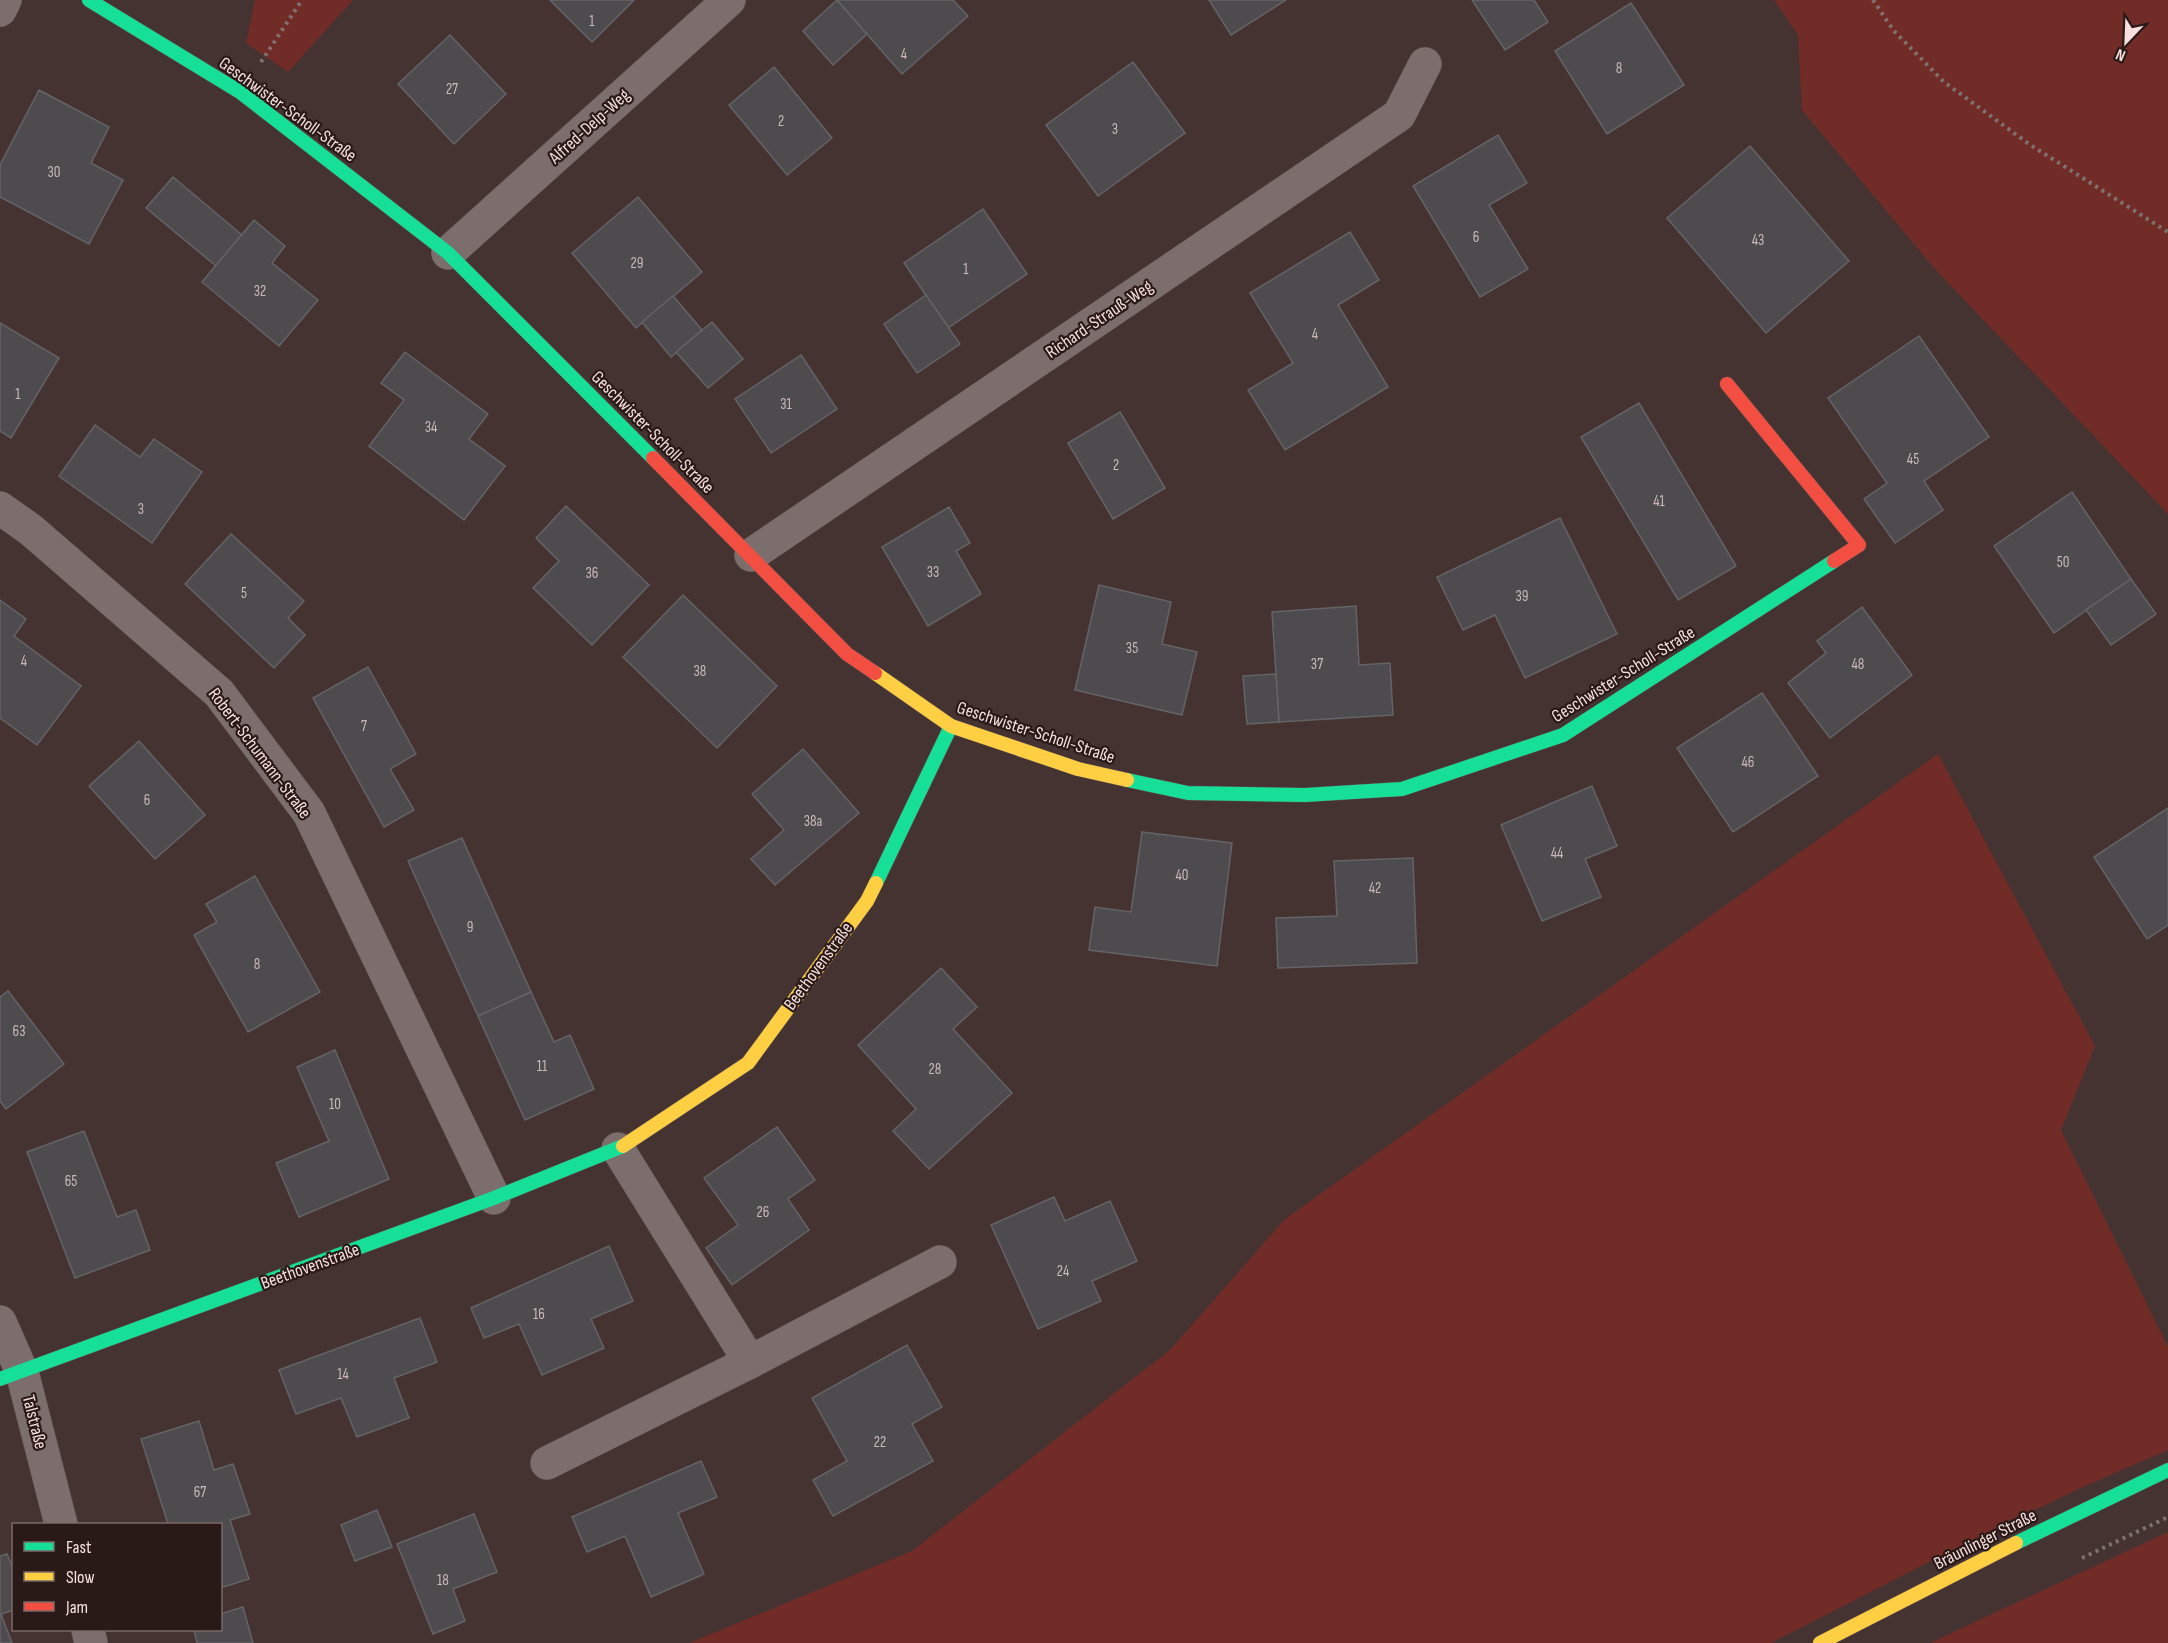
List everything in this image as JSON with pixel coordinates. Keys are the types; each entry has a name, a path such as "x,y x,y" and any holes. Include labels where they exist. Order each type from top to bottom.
{"street":[{"path":"0,10 5,0"},
{"name":"Geschwister-Scholl-Straße","path":"89,0 240,92 448,253 847,654 951,726 1078,769 1188,793 1305,795 1402,789 1563,735 1859,545 1727,384"},
{"name":"Alfred-Delp-Weg","path":"448,253 729,0"},
{"name":"Richard-Strauß-Weg","path":"751,555 1399,115 1425,64"},
{"name":"Robert-Schumann-Straße","path":"0,508 31,531 219,693 309,813 494,1198"},
{"name":"Beethovenstraße","path":"11,1375 494,1198 618,1149 748,1063 867,901 951,726"},
{"path":"618,1149 750,1362"},
{"path":"547,1463 750,1362 940,1262"},
{"name":"Talstraße","path":"0,1322 11,1375 61,1523"},
{"name":"Bräunlinger Straße","path":"1820,1643 2003,1549 2168,1470"}],"path":[{"path":"240,92 302,0"},
{"path":"1873,0 1894,31 1944,82 2029,144 2168,232"},
{"path":"2074,1561 2168,1517"}],"shaded area":[{"path":"255,0 353,0 288,72 246,43"},
{"path":"1774,0 2168,0 2168,514 1934,268 1802,110 1798,35"},
{"path":"1938,754 2095,1046 2061,1130 2168,1347 2168,1450 2085,1486 1966,1543 1771,1643 689,1643 912,1551 1170,1350 1285,1219"},
{"path":"2168,1532 2168,1643 1930,1643"}],"building":[{"path":"550,0 634,0 592,42"},
{"path":"837,0 867,34 833,65 803,31"},
{"path":"837,0 953,0 968,16 902,74"},
{"path":"1209,0 1286,0 1231,35"},
{"path":"1472,0 1534,0 1548,22 1505,50"},
{"path":"1631,3 1684,85 1607,134 1555,51"},
{"path":"450,35 506,94 454,144 398,84"},
{"path":"1133,62 1185,133 1098,196 1046,125"},
{"path":"774,67 832,138 787,175 729,105"},
{"path":"39,90 109,127 91,163 123,180 89,244 0,197 0,165"},
{"path":"1498,135 1527,183 1489,205 1528,269 1480,297 1413,186"},
{"path":"1750,146 1849,261 1766,333 1667,218"},
{"path":"173,177 242,235 216,266 146,208"},
{"path":"638,197 702,272 636,328 572,253"},
{"path":"983,209 1027,274 948,328 904,263"},
{"path":"254,220 285,246 272,263 318,300 279,346 202,282"},
{"path":"1350,232 1379,280 1338,305 1388,387 1285,450 1248,390 1293,363 1250,293"},
{"path":"926,295 960,344 917,373 884,324"},
{"path":"673,296 702,330 671,357 642,322"},
{"path":"712,322 743,359 708,388 676,352"},
{"path":"0,323 59,358 11,438 0,431"},
{"path":"1919,336 1989,437 1924,481 1943,510 1895,543 1864,499 1887,483 1828,398"},
{"path":"405,352 488,414 469,439 505,466 464,520 369,446 404,400 381,383"},
{"path":"801,355 837,409 771,453 735,399"},
{"path":"1639,403 1736,566 1678,600 1581,437"},
{"path":"1120,412 1165,488 1113,519 1068,443"},
{"path":"95,425 140,457 154,439 202,472 152,543 59,476"},
{"path":"2072,492 2131,579 2054,633 1994,546"},
{"path":"566,506 649,585 592,645 533,588 559,561 536,538"},
{"path":"949,507 970,543 956,551 981,594 928,626 882,547"},
{"path":"1560,518 1617,634 1525,678 1495,615 1463,630 1437,577"},
{"path":"231,534 304,601 288,618 305,635 274,668 185,584"},
{"path":"2131,579 2156,614 2111,645 2086,610"},
{"path":"1099,585 1171,602 1162,644 1197,652 1182,715 1075,690"},
{"path":"683,595 777,686 717,748 623,657"},
{"path":"0,600 26,619 14,636 81,686 37,745 0,718"},
{"path":"1356,606 1359,665 1390,663 1393,715 1279,722 1272,612"},
{"path":"1862,607 1912,675 1830,738 1788,683 1826,653 1817,641"},
{"path":"368,667 416,754 390,769 414,810 384,827 313,698"},
{"path":"1276,674 1279,722 1247,724 1243,676"},
{"path":"1762,693 1818,776 1733,832 1677,748"},
{"path":"139,741 205,815 155,859 89,786"},
{"path":"803,749 859,813 775,885 751,859 784,830 752,794"},
{"path":"1592,786 1617,846 1585,859 1601,897 1542,921 1501,825"},
{"path":"2168,808 2168,925 2147,939 2094,857"},
{"path":"1142,832 1232,843 1217,966 1089,950 1095,907 1131,912"},
{"path":"462,838 531,992 478,1016 408,861"},
{"path":"1413,858 1417,963 1278,968 1276,918 1337,916 1334,861"},
{"path":"255,876 320,992 248,1032 194,935 217,922 206,904"},
{"path":"941,968 977,1007 953,1029 1012,1093 929,1169 893,1131 916,1109 858,1045"},
{"path":"8,991 64,1064 6,1109 0,1101 0,997"},
{"path":"531,992 554,1042 570,1035 594,1089 525,1120 478,1016"},
{"path":"335,1050 389,1179 299,1217 276,1163 329,1141 297,1067"},
{"path":"777,1127 815,1180 788,1199 809,1230 732,1285 706,1248 738,1225 704,1178"},
{"path":"84,1131 117,1217 136,1210 150,1250 75,1278 27,1152"},
{"path":"1054,1197 1065,1221 1110,1201 1137,1261 1092,1281 1101,1301 1038,1329 991,1225"},
{"path":"609,1246 633,1301 591,1319 604,1348 542,1375 519,1324 484,1338 471,1308"},
{"path":"420,1318 437,1362 394,1378 409,1418 357,1437 341,1398 296,1414 279,1370"},
{"path":"907,1345 942,1407 912,1424 933,1461 833,1516 813,1480 847,1461 812,1398"},
{"path":"199,1421 214,1470 233,1464 250,1514 230,1520 249,1579 222,1587 222,1523 168,1523 141,1439"},
{"path":"701,1461 717,1497 678,1513 704,1574 651,1597 625,1536 587,1552 572,1517"},
{"path":"377,1510 392,1547 355,1561 341,1525"},
{"path":"474,1514 497,1572 453,1589 465,1621 433,1634 397,1544"},
{"path":"7,1554 12,1566 12,1611 1,1614 12,1643 0,1643 0,1556"},
{"path":"243,1607 253,1643 197,1643 194,1631 222,1631 222,1613"}],"traffic: fast":[{"path":"89,0 240,92 448,253 653,458"},
{"path":"1127,780 1188,793 1305,795 1402,789 1563,735 1834,561"},
{"path":"876,883 951,726"},
{"path":"0,1379 494,1198 623,1146"},
{"path":"2016,1543 2168,1470"}],"traffic: slow":[{"path":"875,673 951,726 1078,769 1127,780"},
{"path":"623,1146 748,1063 867,901 876,883"},
{"path":"1820,1643 2016,1543"}],"traffic: jam":[{"path":"1727,384 1859,545 1834,561"},
{"path":"653,458 847,654 875,673"}]}
